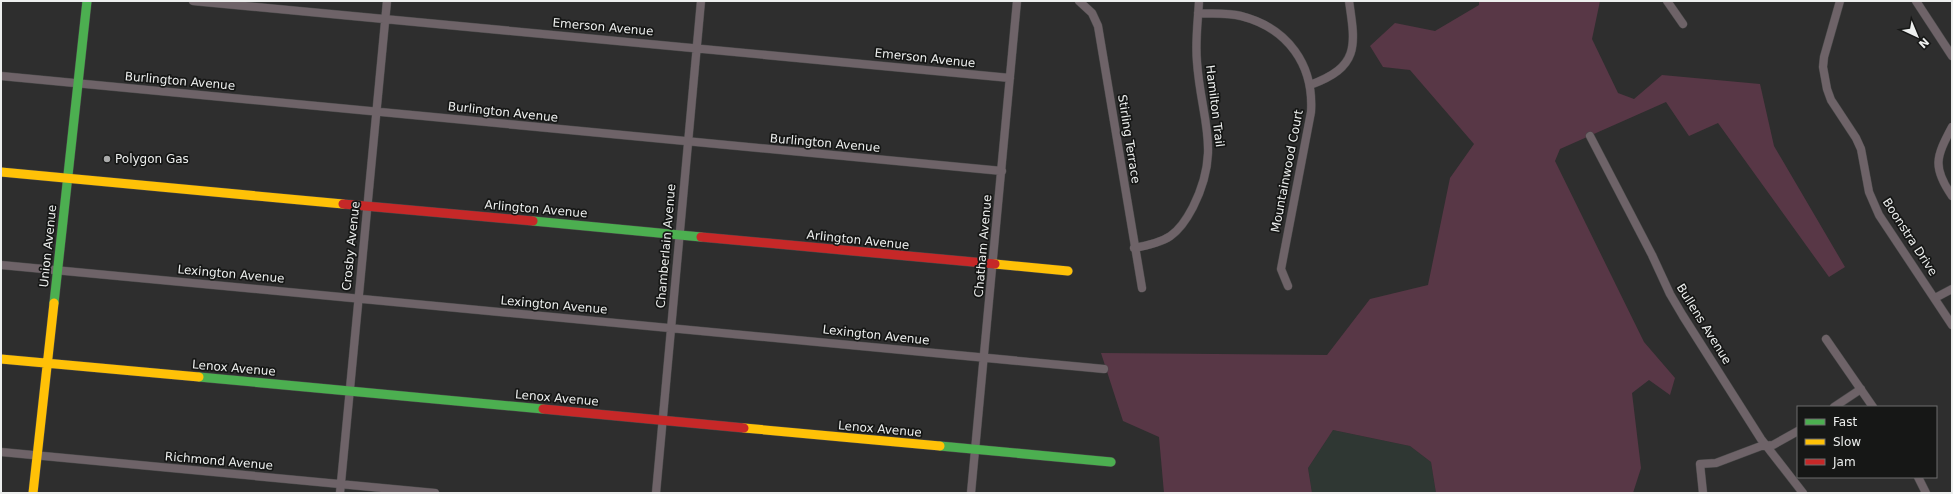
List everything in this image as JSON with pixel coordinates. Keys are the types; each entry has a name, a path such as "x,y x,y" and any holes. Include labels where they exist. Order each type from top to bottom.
{"street":[{"name":"Union Avenue","path":"33,493 87,1"},
{"name":"Emerson Avenue","path":"193,1 1010,78"},
{"name":"Crosby Avenue","path":"340,489 387,1"},
{"name":"Chamberlain Avenue","path":"656,493 701,1"},
{"name":"Chatham Avenue","path":"971,493 1017,1"},
{"name":"Stirling Terrace","path":"1079,1 1092,13 1098,26 1134,248 1142,288"},
{"name":"Hamilton Trail","path":"1134,248 1157,244 1177,232 1191,210 1206,176 1209,147 1197,62 1199,1"},
{"path":"1310,85 1335,74 1346,63 1354,42 1349,1"},
{"path":"1667,1 1683,24"},
{"name":"Boonstra Drive","path":"1840,1 1824,57 1823,67 1827,89 1831,100 1856,138 1861,149 1869,192 1879,215 1952,325"},
{"path":"1916,1 1952,56"},
{"name":"Mountainwood Court","path":"1198,14 1240,16 1262,24 1273,30 1295,50 1300,58 1310,85 1311,112 1281,268 1288,286"},
{"name":"Burlington Avenue","path":"1,76 1002,171"},
{"path":"1952,127 1939,151 1938,159 1940,176 1952,196"},
{"name":"Bullens Avenue","path":"1590,136 1652,255 1670,294 1767,446 1803,493"},
{"name":"Arlington Avenue","path":"1,172 1068,271"},
{"name":"Lexington Avenue","path":"1,265 1104,369"},
{"path":"1935,298 1952,290"},
{"path":"1826,339 1872,406"},
{"name":"Lenox Avenue","path":"1,359 1111,462"},
{"path":"1836,406 1861,389"},
{"path":"1703,493 1700,464 1716,463 1761,446 1780,443 1797,432"},
{"name":"Richmond Avenue","path":"1,452 340,489 435,493"},
{"path":"1918,478 1926,493"}],"shaded area":[{"path":"1479,1 1600,1 1592,39 1618,93 1634,99 1662,75 1760,84 1774,146 1845,267 1829,277 1718,123 1689,136 1666,102 1560,149 1555,161 1644,342 1675,378 1670,395 1649,380 1632,393 1641,468 1633,493 1436,493 1431,462 1410,446 1333,430 1308,468 1312,493 1164,493 1159,437 1123,421 1101,353 1327,355 1370,299 1428,285 1450,178 1474,144 1410,70 1383,67 1370,46 1395,23 1435,31 1479,5"},
{"path":"1333,430 1410,446 1431,462 1436,493 1312,493 1308,468"}],"traffic: fast":[{"path":"54,303 87,1"},
{"path":"533,221 701,237"},
{"path":"199,377 543,409"},
{"path":"940,446 1111,462"}],"traffic: slow":[{"path":"1,172 343,204"},
{"path":"995,264 1068,271"},
{"path":"33,493 54,303"},
{"path":"1,359 199,377"},
{"path":"744,428 940,446"}],"traffic: jam":[{"path":"343,204 533,221"},
{"path":"701,237 995,264"},
{"path":"543,409 744,428"}],"place":[{"name":"Polygon Gas","path":"107,159"}]}
